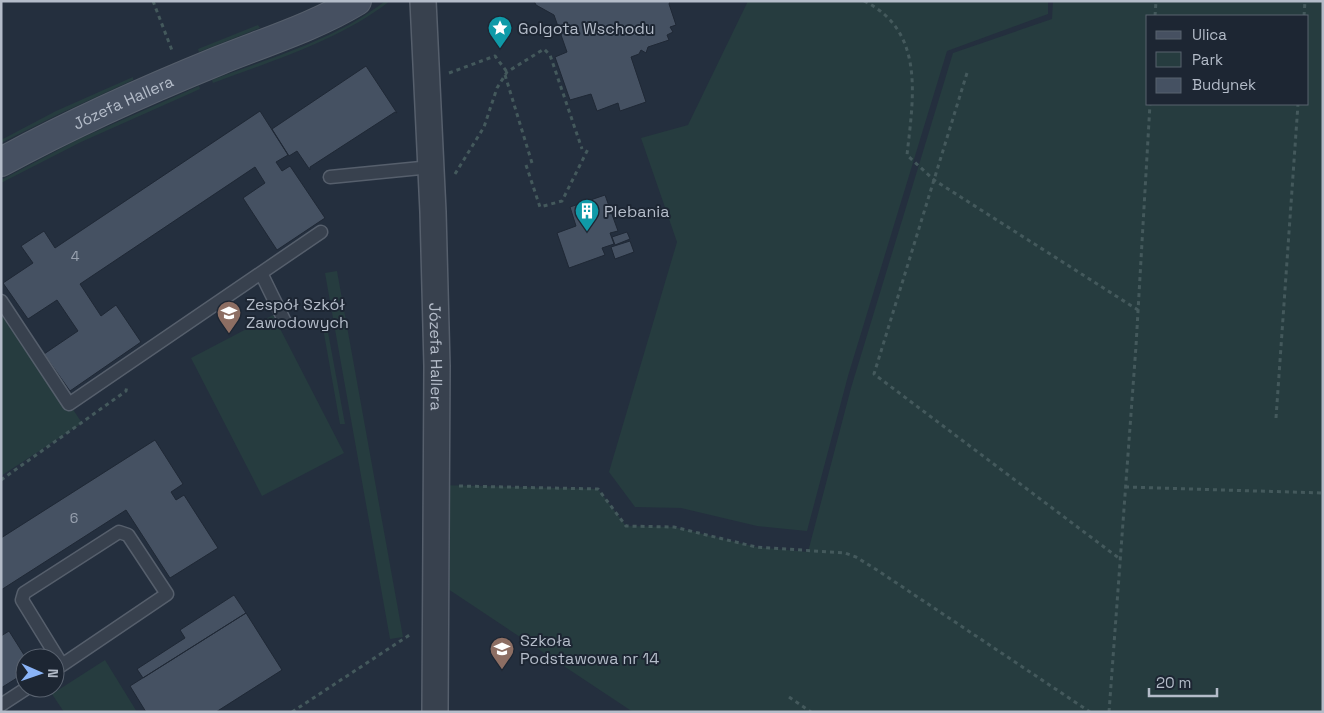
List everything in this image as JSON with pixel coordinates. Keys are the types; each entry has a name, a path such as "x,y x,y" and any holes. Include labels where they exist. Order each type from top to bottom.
{"main road":[{"name":"Józefa Hallera","path":"1,162 117,105 218,61 318,22 357,1"}],"street":[{"name":"Józefa Hallera","path":"424,1 427,82 443,171 437,366 435,712"}],"lane":[{"path":"330,177 443,171"},
{"path":"1,302 69,404 321,232"},
{"path":"261,273 284,320"},
{"path":"119,532 128,535 167,594 58,667 22,600 24,594 119,532"},
{"path":"1,705 15,696"}],"path":[{"path":"153,1 174,56"},
{"path":"864,1 873,5 897,26 911,61 914,92 907,155 934,180 1138,310"},
{"path":"1155,15 1156,1"},
{"path":"1304,15 1305,1"},
{"path":"443,171 484,128 497,88 506,74 544,49 550,55 582,149"},
{"path":"427,82 495,56 506,74 532,163"},
{"path":"967,73 874,374 1120,558"},
{"path":"1109,712 1138,310 1150,105"},
{"path":"1276,418 1298,105"},
{"path":"526,165 540,206 562,201 590,147"},
{"path":"1,480 126,391 132,361"},
{"path":"437,485 598,489 626,526 674,527 756,547 845,553 856,557 884,575 1090,712"},
{"path":"1125,487 1323,493"},
{"path":"292,712 415,632 435,624"},
{"path":"789,697 811,712"}],"green space":[{"path":"385,1 390,1 370,15 327,38 213,83 212,80 302,47 345,27"},
{"path":"748,1 1048,1 1048,14 947,51 848,376 807,531 757,526 681,508 635,507 609,472 677,242 641,138 688,125"},
{"path":"1053,1 1323,1 1323,712 633,712 436,581 437,485 598,489 626,526 674,527 756,547 808,552 851,388 953,53 1052,19"},
{"path":"258,25 260,28 199,52 198,49"},
{"path":"133,77 133,80 1,143 1,140 56,111"},
{"path":"199,86 200,89 81,142 1,183 1,180 79,139"},
{"path":"337,271 403,637 390,639 325,273"},
{"path":"1,301 82,423 1,476"},
{"path":"273,315 344,453 262,496 191,358"},
{"path":"327,327 345,424 340,424 323,328"},
{"path":"105,660 137,712 64,712 55,698 65,698 65,686"}],"building":[{"path":"534,1 670,1 669,4 676,25 670,27 673,32 667,35 669,40 648,47 646,53 641,50 639,54 631,57 646,102 620,111 618,103 597,111 591,94 570,100 555,57 567,52 554,15 536,5"},
{"path":"366,66 397,113 395,112 310,167 310,170 297,151 289,156 272,129"},
{"path":"260,111 288,155 276,162 282,171 290,166 325,218 277,250 243,198 265,183 255,167 80,284 101,316 116,305 141,342 70,391 44,354 78,331 57,300 28,319 3,283 33,263 21,246 44,231 55,248"},
{"name":"Plebania","path":"605,195 618,231 610,233 614,244 602,248 605,255 569,268 557,233 576,226 570,207"},
{"path":"627,232 630,239 615,245 612,237"},
{"path":"630,241 634,252 615,259 611,247"},
{"path":"155,440 183,484 171,492 176,500 184,495 218,548 170,578 126,510 1,590 1,538"},
{"path":"234,595 246,613 143,678 137,669 185,638 180,630"},
{"path":"246,613 282,670 216,712 146,712 130,686"},
{"path":"9,631 20,648 15,648 15,679 1,688 1,636"}],"place":[{"name":"Golgota Wschodu","path":"500,49"},
{"name":"Plebania","path":"587,232"},
{"name":"Zespół Szkół Zawodowych","path":"229,334"},
{"name":"Szkoła Podstawowa nr 14","path":"502,670"}]}
